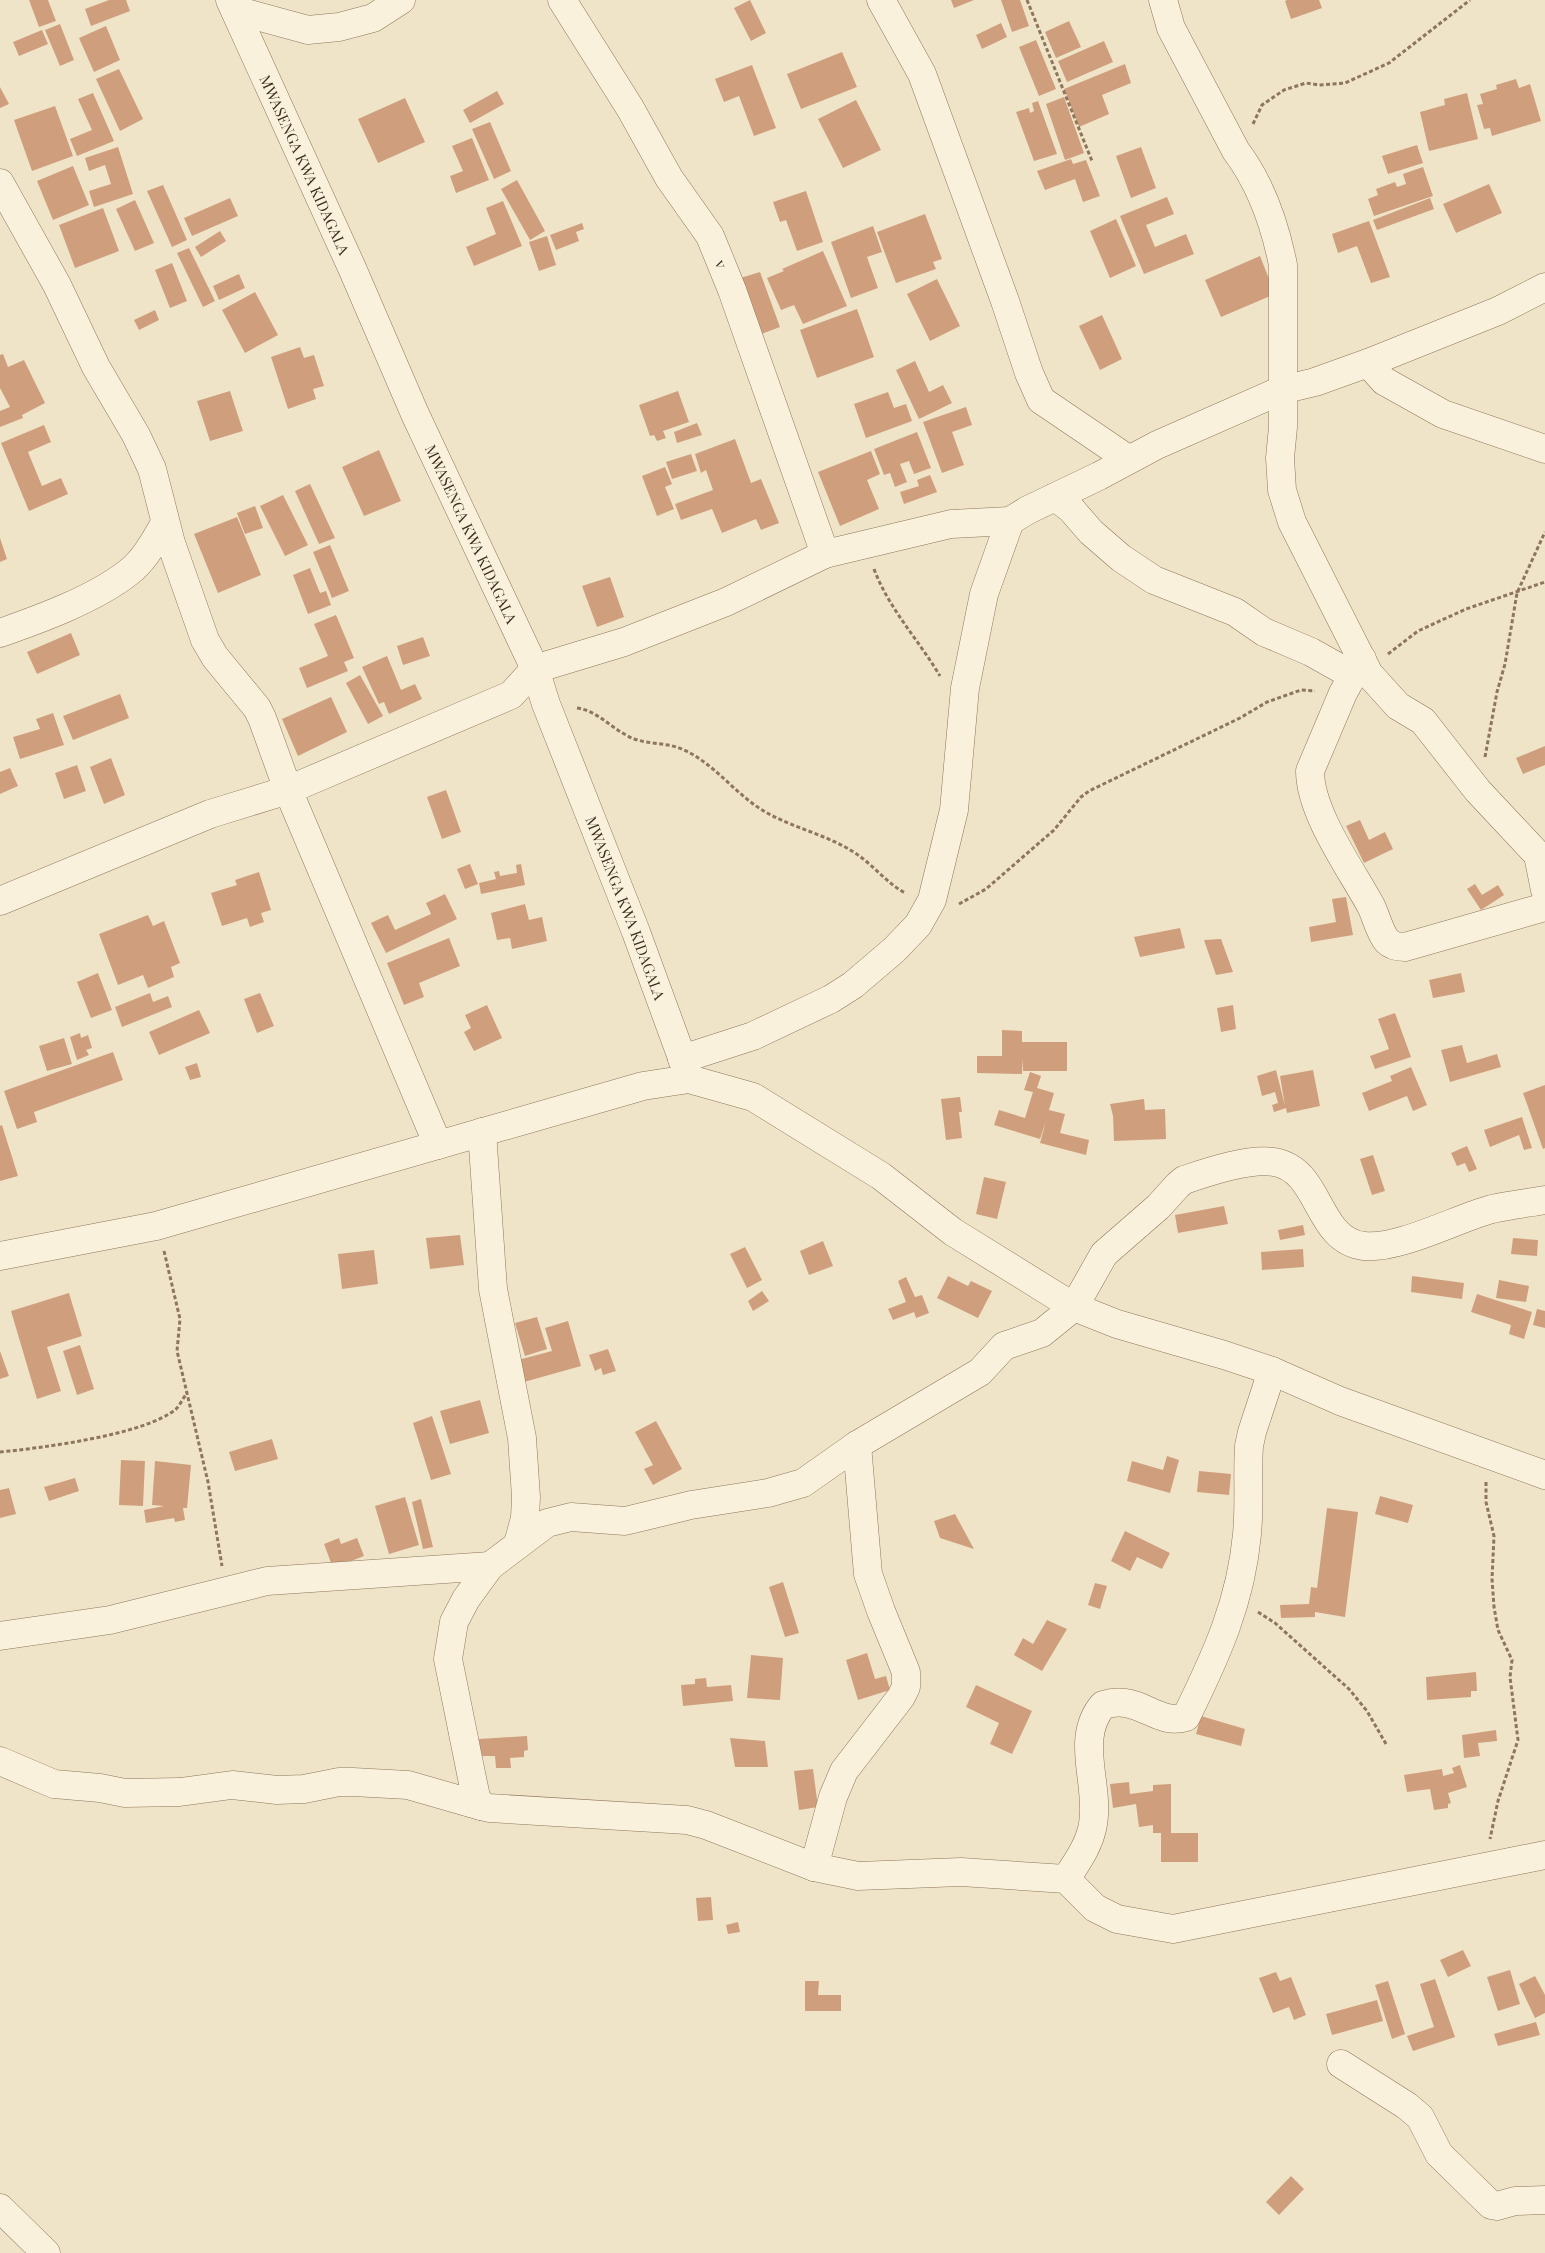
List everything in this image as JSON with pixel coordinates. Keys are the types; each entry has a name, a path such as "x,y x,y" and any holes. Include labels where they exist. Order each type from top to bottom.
{"street":[{"path":"232,5 308,30 339,27 373,18 401,0"},
{"name":"v","path":"562,0 630,108 669,178 710,236 732,290 825,554"},
{"path":"881,0 926,83 1029,373 1041,400 1128,459"},
{"path":"1163,0 1172,28 1236,151 1248,166 1267,208 1283,265 1282,390 1284,427 1280,458 1282,490 1292,522 1356,675 1310,771 1310,786 1330,834 1372,908 1387,940 1396,947 1405,947 1545,907"},
{"name":"MWASENGA KWA KIDAGALA","path":"232,5 352,268 415,414 535,669 546,704 636,932 686,1069"},
{"path":"0,183 57,285 96,367 136,435 152,469 165,523 205,640 215,657 257,708 288,790 438,1145"},
{"path":"0,901 210,814 288,790 511,695 535,669 624,642 726,602 825,554 875,544 951,524 1010,521 1128,459 1282,390 1315,382 1368,364 1498,311 1545,287"},
{"path":"1368,364 1384,381 1443,414 1545,449"},
{"path":"1055,497 1071,509 1091,532 1121,558 1154,580 1235,612 1264,632 1311,652 1356,675 1398,706 1423,721 1478,791 1541,856 1545,890"},
{"path":"0,1256 156,1226 643,1086 686,1069 831,999 860,979 894,950 918,925 932,900 954,810 965,688 982,603 1010,521"},
{"path":"0,634 59,610 108,586 130,572 147,553 165,523"},
{"path":"686,1069 753,1097 803,1126 881,1176 953,1232 1074,1307 1117,1324 1272,1371 1340,1401 1501,1458 1545,1476"},
{"path":"482,1132 493,1288 522,1438 526,1497 525,1518 518,1544"},
{"path":"482,1806 476,1797 448,1660 454,1622 466,1599 490,1566 547,1523 571,1517 626,1521 691,1505 768,1493 803,1482 857,1445 980,1372 1004,1346 1042,1333 1074,1307 1104,1254 1158,1207 1178,1185 1197,1176 1248,1163 1274,1162 1293,1169 1306,1181 1325,1218 1337,1234 1353,1243 1365,1246 1391,1244 1493,1209 1545,1200"},
{"path":"1066,1879 1085,1849 1093,1825 1095,1802 1089,1743 1091,1724 1096,1713 1103,1705 1124,1701 1167,1719 1176,1720 1186,1717 1233,1612 1247,1534 1249,1446 1272,1371"},
{"path":"814,1867 833,1796 844,1771 902,1697 906,1687 906,1672 868,1574 857,1445"},
{"path":"0,1636 110,1620 266,1581 490,1566"},
{"path":"0,1761 54,1784 100,1788 125,1793 180,1792 232,1786 277,1790 353,1782 408,1786 489,1808 687,1820 706,1825 814,1867 858,1876 961,1872 1066,1879 1095,1908 1117,1919 1172,1929 1545,1855"},
{"path":"1341,2064 1407,2106 1420,2117 1439,2154 1491,2205 1497,2206 1515,2201 1545,2200"},
{"path":"0,2208 46,2253"}],"path":[{"path":"1027,0 1092,161"},
{"path":"1236,151 1252,127 1262,105 1284,90 1306,82 1320,85 1345,83 1367,75 1389,64 1470,0"},
{"path":"1478,791 1497,692 1505,664 1517,593 1545,532"},
{"path":"875,544 872,563 882,590 902,623 942,680"},
{"path":"918,925 986,889 1054,830 1089,791 1137,769 1163,754 1186,745 1281,696 1356,675 1418,632 1466,609 1545,582"},
{"path":"546,704 581,708 594,714 626,736 684,750 719,774 761,809 852,850 867,861 891,886 911,897 932,900"},
{"path":"156,1226 178,1303 180,1319 177,1351 208,1482 226,1591"},
{"path":"0,1452 55,1446 145,1424 176,1408 187,1392"},
{"path":"1485,1866 1498,1801 1518,1740 1510,1677 1512,1660 1500,1636 1494,1606 1492,1579 1494,1536 1486,1502 1485,1484 1488,1470 1501,1458"},
{"path":"1233,1612 1257,1612 1275,1623 1349,1690 1366,1711 1386,1744"}],"building":[{"path":"29,0 48,0 56,21 39,27"},
{"path":"109,0 126,0 130,11 91,26 85,9"},
{"path":"750,0 766,33 751,41 734,8"},
{"path":"951,0 974,0 954,8"},
{"path":"1001,0 1020,0 1029,26 1012,32"},
{"path":"1319,0 1322,8 1291,19 1285,1"},
{"path":"1069,21 1081,47 1056,58 1045,32"},
{"path":"1001,23 1007,37 982,49 976,35"},
{"path":"60,24 74,60 60,66 45,30"},
{"path":"106,26 120,60 94,72 79,38"},
{"path":"42,30 48,44 19,56 13,42"},
{"path":"1036,40 1056,89 1039,96 1019,47"},
{"path":"1104,41 1113,62 1067,82 1058,61"},
{"path":"842,52 857,87 801,109 787,74"},
{"path":"1125,64 1131,83 1102,95 1109,114 1079,127 1064,89"},
{"path":"752,65 776,128 754,136 739,96 724,102 715,79"},
{"path":"119,69 143,119 120,131 96,79"},
{"path":"1516,79 1519,88 1530,84 1541,121 1492,136 1490,128 1484,129 1477,105 1483,104 1480,94 1497,89 1496,85"},
{"path":"0,87 9,104 0,108"},
{"path":"497,91 504,104 470,123 463,110"},
{"path":"93,93 114,141 77,156 70,139 92,130 78,99"},
{"path":"1467,93 1478,139 1429,151 1420,112 1445,105 1444,99"},
{"path":"1064,97 1084,153 1065,160 1046,104"},
{"path":"405,98 425,142 378,163 358,119"},
{"path":"856,100 881,150 843,168 818,119"},
{"path":"1038,101 1057,154 1034,161 1016,112 1029,108 1030,113 1034,111 1032,103"},
{"path":"55,106 73,156 32,171 14,120"},
{"path":"490,122 511,171 494,179 472,129"},
{"path":"472,138 489,180 456,193 450,176 463,171 452,146"},
{"path":"1417,145 1423,163 1388,174 1382,156"},
{"path":"118,147 133,194 94,207 89,191 111,184 105,165 89,171 85,158"},
{"path":"1141,147 1156,188 1131,198 1116,156"},
{"path":"1071,159 1073,164 1086,160 1100,196 1083,202 1075,179 1045,190 1037,171"},
{"path":"73,166 89,205 53,220 37,181"},
{"path":"1423,167 1433,196 1374,216 1368,199 1378,195 1376,189 1395,182 1397,187 1406,184 1403,174"},
{"path":"517,180 545,231 530,240 501,189"},
{"path":"1489,184 1502,213 1456,233 1443,204"},
{"path":"163,185 187,240 172,247 147,191"},
{"path":"806,191 823,242 797,251 786,220 780,222 773,202"},
{"path":"1167,197 1174,214 1146,225 1155,247 1186,234 1194,254 1144,274 1120,216"},
{"path":"230,198 238,216 192,236 184,218"},
{"path":"1430,198 1434,209 1377,230 1373,220"},
{"path":"135,200 154,243 135,251 116,209"},
{"path":"503,201 522,246 474,266 466,247 496,234 486,208"},
{"path":"103,208 119,251 75,268 59,225"},
{"path":"925,214 942,259 933,262 936,269 896,283 877,232"},
{"path":"1116,219 1136,266 1110,278 1090,231"},
{"path":"1369,221 1390,277 1371,283 1357,246 1338,253 1332,234"},
{"path":"582,223 584,229 576,232 579,241 556,250 550,235"},
{"path":"873,226 882,252 867,257 878,288 851,298 831,242"},
{"path":"220,231 226,241 201,257 195,247"},
{"path":"547,236 556,265 539,271 529,242"},
{"path":"189,248 215,301 203,307 177,253"},
{"path":"823,251 847,306 803,324 794,305 781,310 767,278 784,271 782,269"},
{"path":"1260,256 1275,294 1221,317 1205,280"},
{"path":"172,263 187,301 170,308 155,270"},
{"path":"760,272 780,327 761,334 737,279"},
{"path":"239,274 245,288 219,300 213,286"},
{"path":"937,279 960,326 930,341 907,294"},
{"path":"255,292 278,335 245,353 222,310"},
{"path":"857,309 874,357 817,378 800,330"},
{"path":"155,310 159,320 139,330 134,320"},
{"path":"1102,315 1122,359 1100,370 1079,326"},
{"path":"300,347 304,358 314,355 324,386 313,389 316,399 288,409 271,357"},
{"path":"3,354 8,367 24,360 45,403 22,415 23,418 0,427 0,411 10,407 0,388 0,355"},
{"path":"915,361 929,392 943,385 952,403 919,419 896,370"},
{"path":"230,391 243,431 210,441 197,401"},
{"path":"678,391 689,422 663,431 666,438 657,441 654,435 650,436 639,405"},
{"path":"888,392 894,408 906,404 912,421 866,438 854,404"},
{"path":"966,407 972,425 952,432 964,465 942,473 923,422"},
{"path":"697,423 702,435 677,443 674,432"},
{"path":"44,425 51,442 28,452 42,486 61,478 68,494 29,511 1,443"},
{"path":"917,432 931,468 914,474 909,461 900,464 907,482 895,487 890,473 884,475 874,449"},
{"path":"735,439 751,483 761,479 779,523 761,530 756,519 722,533 712,509 681,520 675,504 713,490 706,470 701,473 695,454"},
{"path":"379,450 401,501 364,516 342,467"},
{"path":"871,451 880,474 867,480 879,509 840,526 818,472"},
{"path":"691,454 697,471 672,479 666,462"},
{"path":"665,467 672,484 665,487 674,509 657,516 642,476"},
{"path":"930,475 937,492 904,504 900,492 919,486 917,480"},
{"path":"310,484 335,538 319,544 295,491"},
{"path":"283,495 308,545 285,556 260,506"},
{"path":"255,506 263,528 245,534 237,513"},
{"path":"237,517 261,575 218,593 194,534"},
{"path":"0,538 7,559 0,562"},
{"path":"330,545 349,591 332,598 313,552"},
{"path":"310,568 320,593 326,591 331,605 308,614 293,575"},
{"path":"610,577 624,617 597,627 582,586"},
{"path":"336,615 354,658 344,662 348,671 307,688 299,668 328,656 314,624"},
{"path":"71,633 80,655 37,674 27,652"},
{"path":"423,637 430,656 403,665 397,646"},
{"path":"387,656 401,690 415,684 422,699 389,714 384,702 379,704 362,667"},
{"path":"360,675 383,716 368,724 346,683"},
{"path":"120,694 129,718 73,740 63,716"},
{"path":"331,697 347,732 298,756 282,719"},
{"path":"53,713 64,745 20,759 13,737 40,729 36,719"},
{"path":"1545,746 1545,765 1523,774 1516,758"},
{"path":"111,758 125,795 104,804 90,767"},
{"path":"77,765 86,791 64,799 55,773"},
{"path":"10,768 18,786 0,794 0,772"},
{"path":"446,790 461,832 442,839 427,797"},
{"path":"1360,820 1369,840 1385,832 1393,849 1364,863 1346,826"},
{"path":"470,864 478,884 465,889 457,869"},
{"path":"521,864 525,885 481,894 479,883 496,879 494,872 499,871 500,876 517,873 516,865"},
{"path":"259,872 271,910 261,913 264,922 250,927 247,918 222,926 211,893 237,885 235,880"},
{"path":"1475,884 1482,895 1498,885 1504,895 1481,910 1467,889"},
{"path":"445,894 457,919 386,953 371,923 388,915 395,930 431,914 426,903"},
{"path":"1346,897 1353,935 1311,942 1309,927 1336,922 1332,899"},
{"path":"525,904 529,920 542,917 547,941 512,949 510,938 497,940 491,913"},
{"path":"148,915 153,926 164,921 180,963 171,967 174,977 148,988 143,975 118,985 99,934"},
{"path":"1180,928 1185,948 1140,957 1134,937"},
{"path":"449,938 460,966 419,983 424,997 404,1005 387,963"},
{"path":"1221,939 1233,972 1216,975 1204,940"},
{"path":"98,973 112,1010 91,1018 77,982"},
{"path":"1461,973 1465,992 1433,998 1429,980"},
{"path":"150,993 153,1002 168,996 172,1007 122,1027 115,1007"},
{"path":"260,993 274,1026 257,1033 244,999"},
{"path":"487,1005 502,1038 474,1051 464,1032 471,1028 465,1015"},
{"path":"1233,1005 1236,1029 1221,1032 1217,1008"},
{"path":"199,1010 210,1033 159,1055 149,1032"},
{"path":"1395,1013 1411,1057 1375,1069 1370,1056 1389,1049 1378,1019"},
{"path":"1002,1030 1022,1031 1022,1042 1067,1042 1067,1071 1023,1071 1022,1059 1022,1074 977,1073 977,1056 1002,1056"},
{"path":"80,1033 81,1038 88,1035 92,1048 86,1050 89,1055 77,1060 70,1037"},
{"path":"64,1038 72,1064 47,1071 39,1046"},
{"path":"1462,1045 1467,1063 1497,1054 1501,1067 1450,1082 1441,1050"},
{"path":"113,1052 123,1080 34,1112 37,1122 17,1129 4,1091"},
{"path":"197,1063 201,1077 190,1080 185,1067"},
{"path":"1411,1067 1427,1105 1413,1111 1407,1096 1369,1111 1362,1093 1392,1081 1390,1076"},
{"path":"1276,1070 1285,1106 1280,1076 1313,1070 1320,1106 1287,1113 1286,1108 1274,1112 1272,1105 1278,1103 1275,1092 1262,1096 1257,1076"},
{"path":"1030,1072 1041,1076 1037,1088 1054,1093 1049,1110 1065,1114 1060,1133 1089,1140 1086,1155 1040,1143 1046,1121 1040,1139 994,1125 999,1110 1025,1118 1033,1092 1024,1090"},
{"path":"1545,1085 1545,1148 1543,1149 1523,1093"},
{"path":"960,1097 962,1112 959,1112 962,1138 946,1140 941,1099"},
{"path":"1144,1099 1145,1110 1165,1109 1166,1139 1114,1141 1113,1116 1110,1104"},
{"path":"1522,1117 1532,1148 1524,1150 1519,1135 1490,1147 1484,1130"},
{"path":"2,1125 18,1176 0,1181 0,1126"},
{"path":"1467,1146 1477,1169 1469,1172 1465,1163 1457,1166 1451,1153"},
{"path":"1373,1155 1385,1191 1372,1195 1360,1159"},
{"path":"984,1177 1006,1182 997,1219 976,1214"},
{"path":"1224,1206 1228,1224 1178,1233 1175,1215"},
{"path":"1303,1225 1305,1235 1280,1240 1278,1230"},
{"path":"460,1235 464,1265 430,1269 426,1238"},
{"path":"1513,1238 1538,1240 1537,1256 1511,1254"},
{"path":"823,1241 833,1266 809,1275 800,1251"},
{"path":"745,1247 762,1280 747,1288 730,1254"},
{"path":"1303,1249 1304,1267 1262,1270 1261,1252"},
{"path":"374,1250 378,1284 342,1289 338,1254"},
{"path":"948,1276 968,1286 971,1281 992,1291 978,1318 937,1298"},
{"path":"1412,1276 1464,1283 1462,1299 1411,1292"},
{"path":"906,1277 915,1297 922,1295 929,1313 916,1318 914,1312 893,1320 888,1309 906,1302 898,1281"},
{"path":"1499,1280 1529,1286 1526,1302 1496,1298"},
{"path":"762,1291 769,1301 753,1311 748,1301"},
{"path":"69,1293 82,1336 47,1347 61,1391 37,1399 11,1311"},
{"path":"1477,1294 1532,1312 1524,1339 1509,1334 1511,1325 1471,1312"},
{"path":"1537,1309 1545,1311 1545,1328 1533,1325"},
{"path":"537,1317 547,1349 525,1356 515,1323"},
{"path":"568,1321 581,1366 524,1382 518,1360 552,1351 545,1328"},
{"path":"80,1345 94,1389 77,1395 63,1351"},
{"path":"608,1349 616,1371 603,1375 601,1368 595,1371 589,1355"},
{"path":"0,1351 9,1376 0,1379"},
{"path":"480,1400 489,1433 450,1444 440,1411"},
{"path":"432,1416 451,1474 431,1480 413,1423"},
{"path":"656,1421 682,1469 653,1485 644,1469 653,1465 635,1432"},
{"path":"272,1439 278,1459 235,1471 229,1452"},
{"path":"1167,1456 1179,1460 1170,1493 1127,1481 1132,1461 1163,1470"},
{"path":"121,1460 145,1461 143,1506 119,1505"},
{"path":"155,1461 191,1465 187,1508 183,1508 185,1520 175,1522 174,1518 146,1523 144,1510 164,1506 152,1505"},
{"path":"1199,1471 1231,1474 1229,1495 1197,1492"},
{"path":"75,1478 79,1491 49,1501 44,1487"},
{"path":"9,1488 16,1514 0,1518 0,1490"},
{"path":"1380,1496 1413,1505 1408,1523 1375,1514"},
{"path":"405,1497 419,1545 389,1554 375,1506"},
{"path":"421,1499 433,1547 423,1549 412,1502"},
{"path":"1327,1508 1358,1512 1345,1617 1315,1612 1315,1617 1281,1618 1280,1605 1309,1604 1311,1587 1317,1588"},
{"path":"955,1514 974,1549 940,1538 934,1521"},
{"path":"1125,1531 1170,1553 1162,1569 1137,1557 1130,1571 1111,1561"},
{"path":"339,1538 341,1544 357,1538 364,1556 333,1568 324,1544"},
{"path":"783,1582 799,1633 785,1637 769,1587"},
{"path":"1095,1583 1107,1586 1100,1609 1088,1605"},
{"path":"1047,1620 1067,1629 1042,1671 1014,1655 1023,1638 1033,1644"},
{"path":"867,1653 875,1679 886,1676 890,1690 858,1700 846,1660"},
{"path":"751,1655 783,1658 780,1700 747,1698"},
{"path":"1476,1672 1477,1691 1471,1691 1471,1697 1427,1700 1426,1677"},
{"path":"706,1678 707,1687 731,1685 733,1701 683,1706 681,1685 695,1684 695,1679"},
{"path":"976,1685 1032,1711 1012,1754 990,1744 999,1723 966,1707"},
{"path":"1201,1716 1245,1729 1241,1746 1196,1734"},
{"path":"1496,1730 1497,1741 1478,1743 1480,1756 1464,1758 1462,1735"},
{"path":"527,1736 528,1750 524,1751 524,1757 510,1758 511,1768 496,1768 495,1756 480,1756 479,1739"},
{"path":"730,1738 765,1741 768,1767 735,1767"},
{"path":"1460,1765 1467,1787 1448,1793 1451,1803 1448,1804 1448,1808 1434,1810 1430,1789 1407,1792 1404,1775 1442,1769 1443,1776 1454,1773 1452,1768"},
{"path":"813,1769 818,1807 799,1810 794,1771"},
{"path":"1129,1782 1130,1794 1153,1791 1153,1785 1171,1784 1171,1833 1198,1833 1198,1862 1161,1862 1161,1833 1153,1833 1153,1825 1139,1827 1136,1804 1113,1808 1110,1784"},
{"path":"711,1897 713,1920 698,1921 696,1898"},
{"path":"738,1922 740,1932 728,1934 726,1925"},
{"path":"1463,1950 1471,1966 1448,1977 1440,1960"},
{"path":"1510,1970 1520,2004 1498,2011 1487,1977"},
{"path":"1276,1972 1280,1981 1291,1977 1306,2015 1294,2020 1289,2007 1273,2013 1259,1978"},
{"path":"1535,1976 1545,1995 1545,2013 1535,2018 1519,1984"},
{"path":"1435,1979 1455,2037 1413,2051 1407,2036 1434,2027 1420,1984"},
{"path":"805,1981 819,1981 818,1995 841,1995 841,2011 805,2011"},
{"path":"1388,1981 1405,2034 1392,2039 1375,1985"},
{"path":"1377,2000 1383,2021 1332,2035 1326,2014"},
{"path":"1536,2022 1540,2035 1498,2046 1494,2034"},
{"path":"1291,2176 1304,2189 1279,2215 1266,2202"}]}
